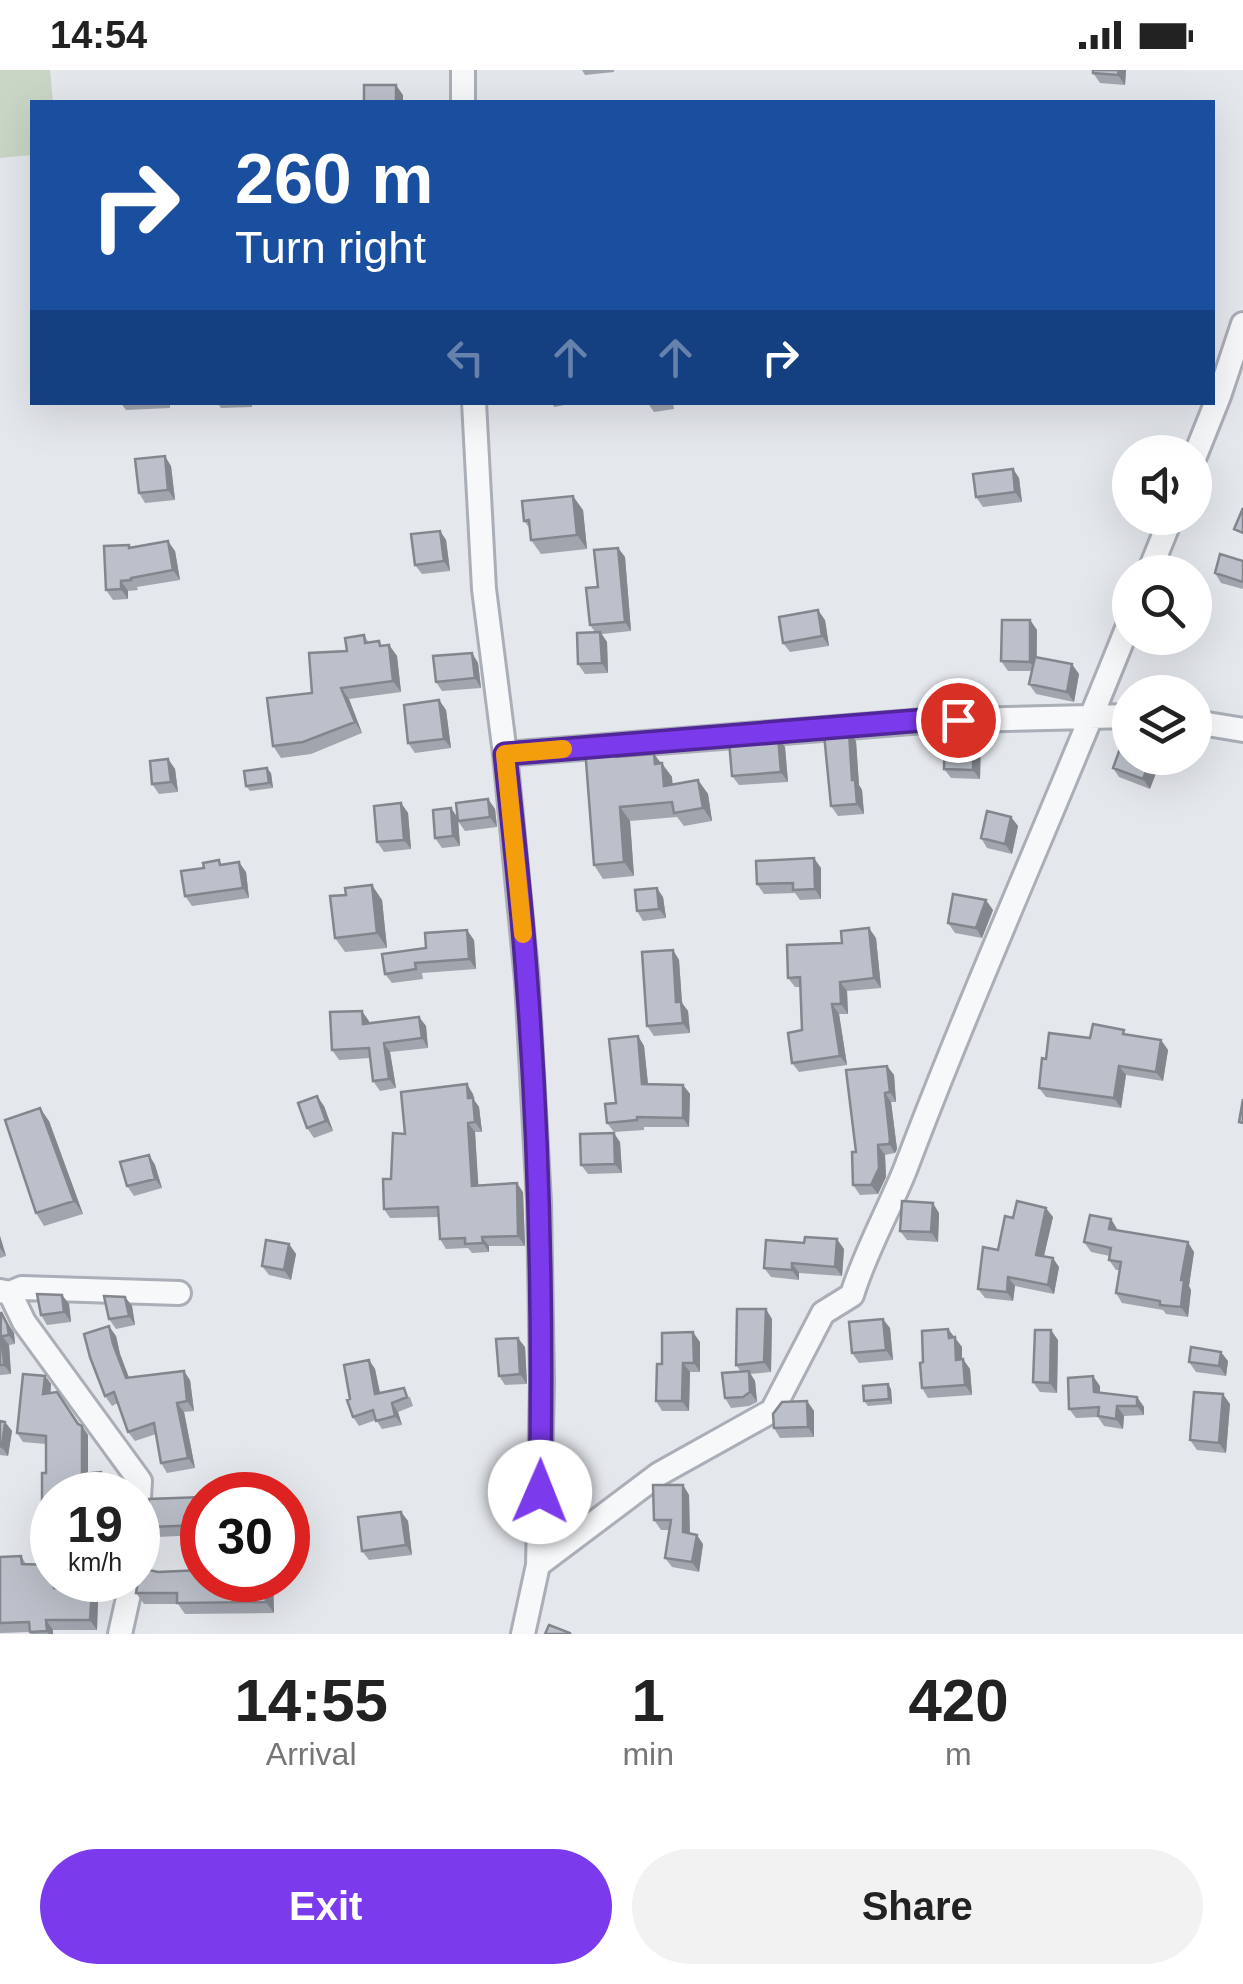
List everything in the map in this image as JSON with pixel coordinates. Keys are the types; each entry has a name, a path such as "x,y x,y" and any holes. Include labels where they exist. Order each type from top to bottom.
{"street":[{"path":"463,70 464,100"},
{"path":"1203,435 1243,324"},
{"path":"474,405 484,589 527,980 539,1202 542,1383 538,1565 523,1634"},
{"path":"538,1565 659,1474 772,1410 824,1313 852,1296 950,1050 1117,655"},
{"path":"505,754 924,720 1112,716"},
{"path":"1212,725 1243,730"},
{"path":"133,1472 5,1292 22,1288 179,1293"},
{"path":"120,1634 127,1602"}],"green space":[{"path":"0,70 50,70 53,100 30,100 30,155 0,158"}],"building":[{"path":"1093,70 1119,70 1118,75"},
{"path":"364,85 396,85 396,100 364,100"},
{"path":"165,456 168,490 139,493 135,459"},
{"path":"1013,469 1015,492 976,497 973,474"},
{"path":"573,496 577,535 531,540 522,501"},
{"path":"1243,508 1243,533 1234,529"},
{"path":"440,531 444,561 415,565 411,534"},
{"path":"168,541 173,570 131,578 121,581 121,589 106,590 104,546 129,548"},
{"path":"618,548 625,622 590,625 586,588 598,587 594,550"},
{"path":"1220,554 1243,561 1243,582 1215,573"},
{"path":"818,610 822,636 783,643 779,617"},
{"path":"1002,620 1030,620 1030,662 1001,661"},
{"path":"600,632 602,663 578,664 577,633"},
{"path":"364,635 365,643 379,641 380,646 389,645 393,681 341,688 355,722 303,742 273,746 267,698 312,693 309,653 347,651 345,638"},
{"path":"472,653 475,678 436,682 433,656"},
{"path":"1035,657 1072,664 1067,692 1029,684"},
{"path":"439,700 444,739 408,743 404,705"},
{"path":"974,725 973,770 944,769 945,726"},
{"path":"849,732 857,804 831,806 824,734"},
{"path":"778,737 781,772 732,776 729,741"},
{"path":"616,746 616,757 654,754 655,764 662,763 664,786 698,780 703,808 674,813 672,802 620,807 624,862 594,865 585,748"},
{"path":"168,759 171,782 152,784 150,761"},
{"path":"267,768 269,783 246,786 244,771"},
{"path":"488,799 490,817 458,821 456,803"},
{"path":"401,803 404,840 377,842 374,806"},
{"path":"451,808 453,836 435,838 433,810"},
{"path":"987,811 1011,817 1005,844 981,838"},
{"path":"814,858 815,889 793,890 793,883 757,884 756,861"},
{"path":"219,860 220,865 239,862 243,888 185,896 181,871 204,868 203,863"},
{"path":"372,885 377,933 335,938 330,896 346,895 345,888"},
{"path":"657,888 659,909 637,911 635,890"},
{"path":"953,894 986,900 976,928 948,923"},
{"path":"869,928 874,978 840,982 841,1004 832,1004 840,1056 792,1063 788,1033 802,1030 800,977 788,978 787,945 842,943 841,931"},
{"path":"467,930 469,959 415,963 416,969 385,974 382,954 426,948 425,933"},
{"path":"673,950 676,1002 681,1002 683,1023 647,1026 642,952"},
{"path":"362,1011 363,1024 419,1017 422,1038 384,1043 389,1079 373,1081 369,1048 332,1050 330,1012"},
{"path":"1093,1024 1161,1040 1156,1072 1119,1066 1114,1098 1039,1088 1049,1033 1090,1038"},
{"path":"638,1036 642,1084 683,1085 683,1118 637,1117 607,1123 605,1104 616,1103 609,1039"},
{"path":"887,1066 889,1144 878,1145 879,1168 871,1185 853,1185 852,1152 856,1152 846,1070"},
{"path":"467,1084 475,1122 468,1123 472,1186 517,1183 518,1236 482,1237 483,1243 465,1244 465,1238 440,1239 438,1207 384,1209 383,1179 391,1179 393,1133 405,1134 401,1092"},
{"path":"317,1096 326,1121 307,1128 298,1103"},
{"path":"40,1108 74,1201 36,1213 5,1120"},
{"path":"614,1133 615,1164 581,1165 580,1134"},
{"path":"149,1155 155,1179 127,1186 120,1162"},
{"path":"902,1201 933,1203 931,1232 900,1231"},
{"path":"1017,1201 1046,1208 1036,1255 1053,1258 1048,1285 1008,1277 1007,1292 978,1289 983,1247 998,1250 1005,1216 1013,1218"},
{"path":"1090,1215 1111,1219 1109,1229 1188,1242 1181,1307 1116,1293 1121,1262 1109,1260 1111,1248 1084,1242"},
{"path":"805,1237 837,1239 835,1267 792,1263 792,1270 764,1268 766,1240 804,1243"},
{"path":"266,1240 289,1244 284,1270 262,1266"},
{"path":"37,1294 62,1295 64,1312 41,1315"},
{"path":"104,1296 125,1297 129,1316 109,1319"},
{"path":"737,1309 766,1309 764,1362 736,1365"},
{"path":"1,1312 9,1335 2,1336 4,1365 0,1365"},
{"path":"883,1319 886,1350 852,1353 849,1322"},
{"path":"109,1326 126,1378 184,1371 187,1401 177,1403 188,1458 161,1463 154,1423 128,1432 114,1392 105,1396 84,1334"},
{"path":"948,1329 949,1338 955,1337 956,1360 963,1359 965,1385 922,1388 922,1331"},
{"path":"1035,1330 1051,1330 1050,1383 1033,1382"},
{"path":"693,1332 694,1363 683,1363 682,1401 656,1401 662,1333"},
{"path":"518,1338 520,1374 499,1376 496,1339"},
{"path":"1191,1347 1221,1352 1219,1366 1189,1362"},
{"path":"369,1360 375,1394 404,1388 407,1397 392,1403 395,1416 376,1421 373,1410 353,1417 347,1400 350,1399 344,1365"},
{"path":"749,1371 750,1392 743,1397 725,1398 722,1373"},
{"path":"23,1374 45,1376 43,1394 57,1392 82,1426 82,1472 46,1472 46,1436 17,1433"},
{"path":"1093,1376 1094,1392 1137,1397 1137,1406 1117,1406 1116,1419 1098,1416 1099,1407 1069,1409 1068,1378"},
{"path":"888,1384 889,1399 864,1401 863,1386"},
{"path":"1194,1392 1223,1394 1219,1443 1190,1440"},
{"path":"807,1401 808,1427 774,1428 773,1414 782,1402"},
{"path":"0,1421 5,1422 2,1447 0,1446"},
{"path":"653,1485 683,1485 683,1532 697,1535 692,1562 665,1558 671,1520 654,1520"},
{"path":"180,1498 180,1526 160,1527 160,1499"},
{"path":"401,1512 406,1545 362,1551 358,1517"},
{"path":"21,1556 22,1564 30,1564 30,1602 91,1602 90,1620 46,1620 47,1631 30,1632 29,1622 0,1623 0,1557"},
{"path":"180,1571 180,1602 266,1602 177,1603 177,1593 160,1593 160,1572"},
{"path":"549,1625 570,1633 570,1634 545,1634"}],"slow traffic":[{"path":"523,934 505,754 563,749"}],"route":[{"path":"540,1492 539,1202 527,980 505,754 958,720"}]}
